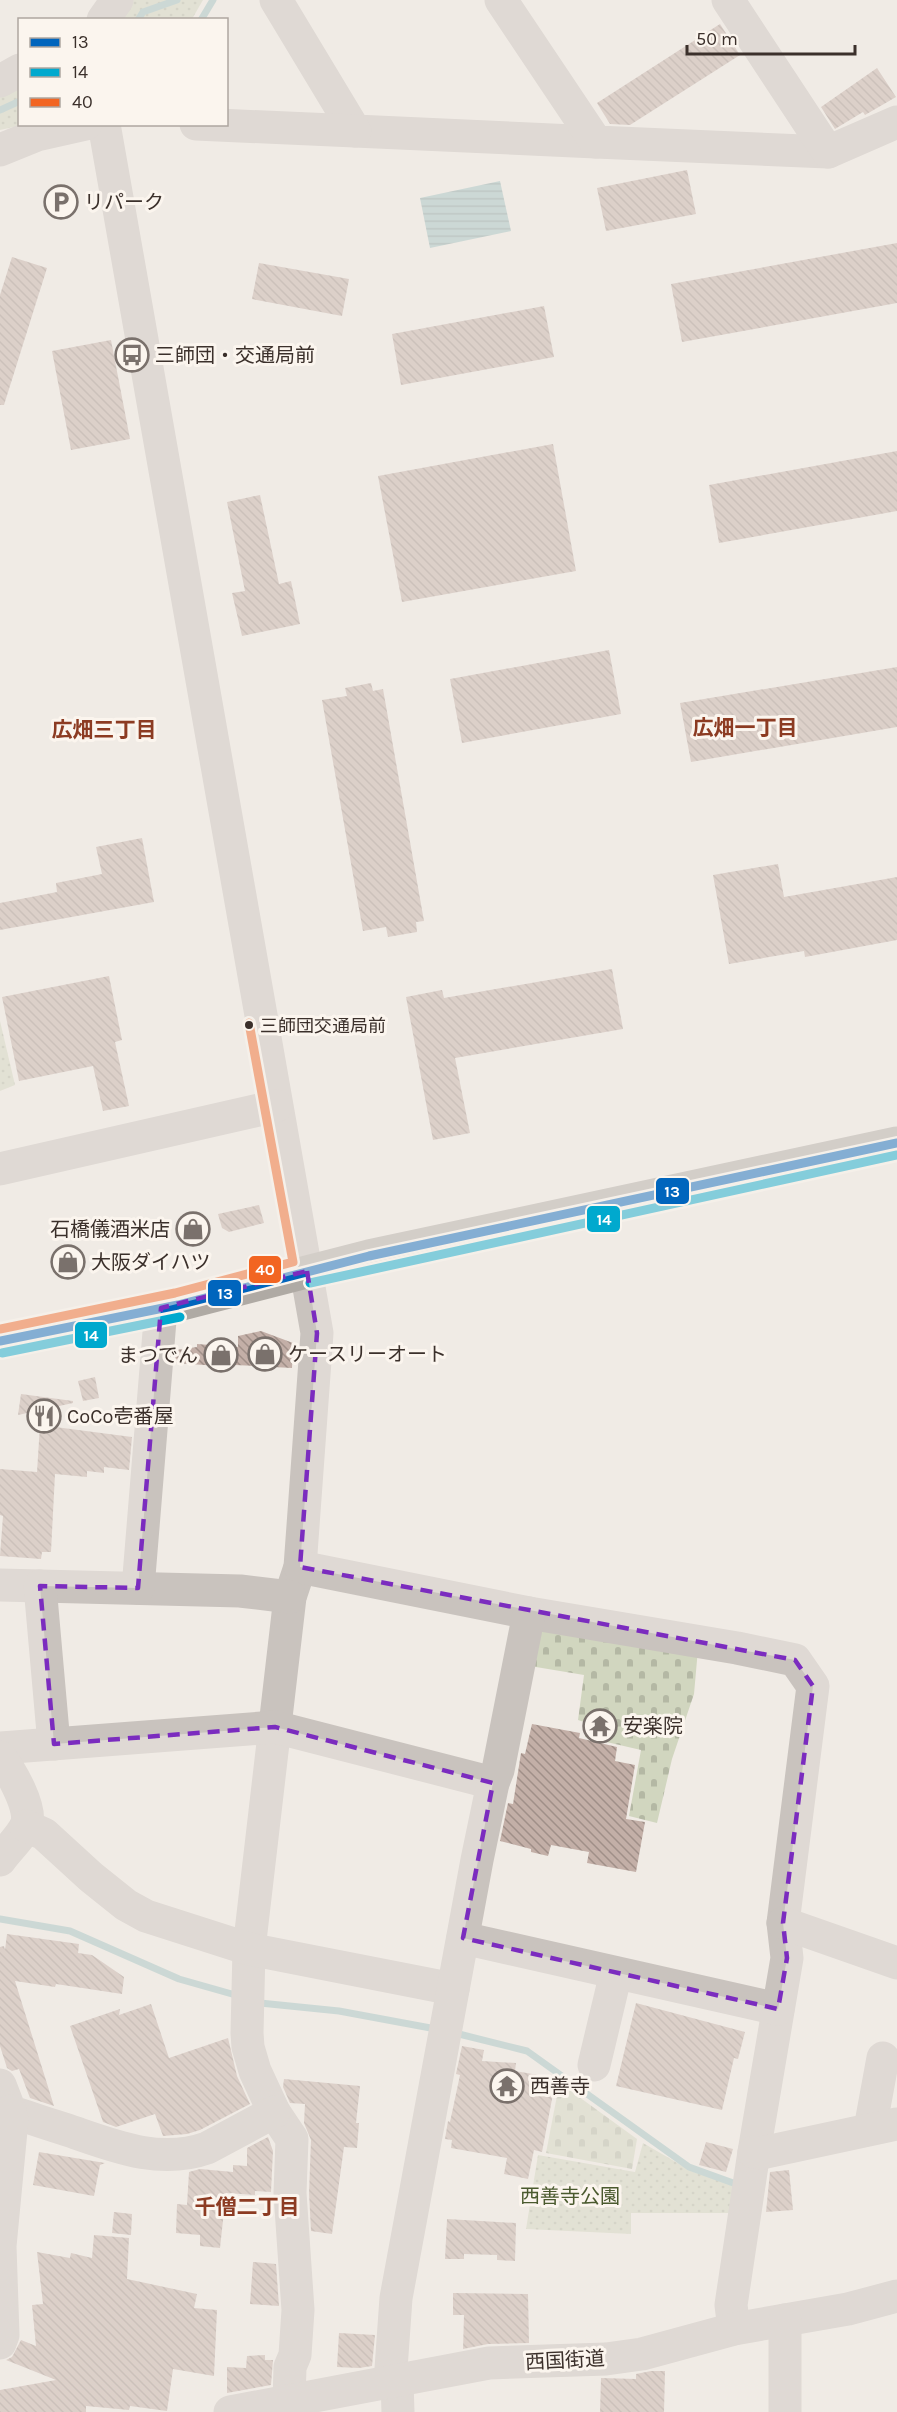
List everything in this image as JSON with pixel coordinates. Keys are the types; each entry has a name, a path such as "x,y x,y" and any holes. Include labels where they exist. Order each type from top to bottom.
{"highway":[{"path":"0,1341 161,1308 249,1288 307,1271 897,1143"}],"street":[{"path":"104,18 117,0"},
{"path":"276,0 355,131"},
{"path":"501,0 596,142"},
{"path":"728,0 828,152"},
{"path":"0,81 18,71"},
{"path":"228,125 828,152 897,122"},
{"path":"0,150 37,135 77,126"},
{"path":"104,126 317,1333 295,1582 275,1727 249,1949 248,2048 255,2071 274,2112 292,2139 290,2193 298,2310 295,2355 290,2367 289,2402"},
{"path":"0,1169 276,1106"},
{"path":"138,1588 161,1308"},
{"path":"0,1585 240,1591 295,1582 529,1613 795,1660 813,1686 783,1923 787,1958 731,2305 734,2329"},
{"path":"40,1586 54,1744"},
{"path":"395,2392 396,2298 453,1989 529,1613"},
{"path":"0,1748 275,1727 493,1784"},
{"path":"0,1757 8,1767 29,1815 26,1826 0,1860"},
{"path":"26,1826 44,1834 91,1877 126,1905 146,1916 249,1949 453,1989"},
{"path":"783,1923 897,1963"},
{"path":"463,1938 778,2009"},
{"path":"594,2065 616,1973"},
{"path":"754,2152 760,2153 883,2126 883,2058"},
{"path":"5,2098 102,2143 134,2152 162,2155 207,2148 274,2112"},
{"path":"0,2343 3,2335 0,2246 12,2120 5,2098"},
{"name":"西国街道","path":"230,2412 289,2402 395,2392 489,2363 606,2359 642,2354 734,2329 848,2309 897,2295"},
{"path":"785,2320 785,2412"}],"highlighted area":[{"path":"307,1271 317,1333 300,1567 795,1660 813,1686 783,1923 787,1958 778,2009 463,1938 493,1783 275,1727 54,1744 40,1586 138,1588 161,1308"}],"green space":[{"path":"131,0 203,0 193,18 118,18"},
{"path":"18,75 18,126 0,130 0,85"},
{"path":"0,1021 15,1085 0,1091"},
{"path":"537,1629 698,1649 694,1694 672,1759 657,1823 629,1816 641,1750 585,1737 587,1723 578,1720 584,1675 530,1666"},
{"path":"559,2085 564,2086 637,2139 632,2169 546,2153"},
{"name":"西善寺公園","path":"643,2143 688,2169 736,2187 731,2213 631,2213 631,2234 526,2229 538,2155 635,2172"}],"water":[{"path":"500,181 511,231 430,248 420,198"}],"building":[{"path":"720,24 740,55 630,125 610,124 597,103"},
{"path":"877,68 896,97 865,115 863,112 835,129 821,107"},
{"path":"687,170 696,214 606,231 597,188"},
{"path":"897,243 897,303 682,342 671,284"},
{"path":"12,257 47,268 4,405 0,405 0,295"},
{"path":"259,263 349,279 342,316 252,299"},
{"path":"544,306 554,357 401,385 392,334"},
{"path":"111,340 130,439 71,450 52,351"},
{"path":"553,444 576,571 402,602 378,476"},
{"path":"897,451 897,511 719,543 709,485"},
{"path":"260,495 279,584 291,581 300,624 242,636 232,593 245,591 227,502"},
{"path":"609,650 621,714 462,743 450,679"},
{"path":"897,667 897,727 691,762 680,703"},
{"path":"371,683 373,691 383,689 424,921 416,922 417,932 388,937 386,927 363,931 322,700 347,696 345,688"},
{"path":"142,838 154,902 0,930 0,903 57,892 56,883 102,874 96,847"},
{"path":"778,864 784,897 897,877 897,940 805,957 804,951 729,964 713,875"},
{"path":"612,969 623,1029 455,1058 470,1133 433,1140 406,997 442,990 444,998"},
{"path":"109,976 122,1040 115,1042 129,1106 103,1111 93,1066 19,1081 2,997"},
{"path":"259,1205 264,1223 229,1232 222,1228 218,1214"},
{"path":"261,1331 293,1343 292,1368 175,1363 176,1350 197,1347 197,1344 238,1347 238,1336"},
{"path":"95,1377 99,1398 83,1401 78,1381"},
{"path":"21,1394 73,1401 73,1403 18,1415"},
{"path":"40,1425 132,1437 129,1470 104,1467 104,1473 87,1471 87,1477 55,1474 51,1552 42,1552 41,1559 0,1556 3,1516 0,1515 0,1469 37,1472"},
{"path":"532,1724 580,1733 579,1738 617,1747 615,1761 635,1765 626,1819 645,1822 636,1872 587,1863 589,1852 551,1845 548,1856 500,1841 508,1803 513,1804 521,1753 525,1754"},
{"path":"7,1934 79,1944 78,1953 92,1955 124,1977 122,1994 56,1984 55,1987 15,1981 54,2106 30,2098 19,2069 12,2071 7,2068 0,2046 0,1947 4,1946 5,1950"},
{"path":"636,2003 745,2032 738,2059 734,2058 722,2110 616,2086"},
{"path":"151,2004 169,2058 228,2038 237,2076 250,2104 200,2130 187,2134 163,2136 155,2114 116,2127 103,2122 70,2026 120,2009 119,2015"},
{"path":"462,2046 484,2050 482,2061 516,2063 515,2071 556,2078 542,2152 534,2150 528,2179 504,2174 507,2158 451,2148 452,2140 445,2139 460,2075 456,2074"},
{"path":"284,2079 360,2086 356,2123 359,2123 357,2148 344,2147 332,2234 311,2231 309,2193 311,2140 304,2123 305,2104 290,2103 283,2087"},
{"path":"268,2137 273,2151 271,2192 255,2191 255,2195 226,2193 220,2248 200,2246 200,2235 176,2233 177,2204 187,2205 189,2172 200,2169 233,2172 233,2165 247,2166 247,2148"},
{"path":"706,2142 733,2149 726,2172 699,2165"},
{"path":"39,2152 105,2163 100,2165 94,2196 33,2185"},
{"path":"789,2170 793,2210 766,2212 770,2172"},
{"path":"114,2212 132,2214 131,2235 112,2233"},
{"path":"447,2219 516,2223 515,2261 497,2260 497,2255 464,2254 464,2259 445,2259"},
{"path":"94,2235 129,2238 127,2279 197,2294 194,2308 217,2310 214,2376 173,2369 167,2411 130,2406 129,2410 86,2406 86,2412 0,2412 0,2390 56,2380 6,2360 12,2357 21,2340 36,2346 32,2305 43,2304 37,2252 70,2258 71,2253 92,2258"},
{"path":"253,2262 276,2264 279,2306 250,2304"},
{"path":"453,2293 528,2294 529,2343 488,2344 463,2349 464,2315 453,2315"},
{"path":"339,2333 375,2335 372,2366 337,2367"},
{"path":"265,2355 265,2360 273,2360 271,2385 227,2393 227,2367 246,2368 247,2356"},
{"path":"665,2371 664,2412 600,2412 601,2378 636,2379 636,2374"}],"waterway":[{"path":"139,18 143,12 177,0"},
{"path":"202,18 213,0"},
{"path":"0,110 18,102"},
{"path":"0,1919 70,1931 179,1979 239,1996"},
{"path":"260,2003 339,2011 436,2029"},
{"path":"455,2033 527,2051 689,2167 736,2184"}],"transit line":[{"name":"40","path":"0,1329 175,1293 293,1262 249,1023"},
{"name":"13","path":"0,1341 178,1305 369,1256 897,1143"},
{"name":"14","path":"310,1283 897,1155"},
{"name":"14","path":"2,1353 180,1317"}],"place":[{"name":"リパーク","path":"61,202"},
{"name":"三師団・交通局前","path":"132,355"},
{"name":"三師団交通局前","path":"249,1025"},
{"name":"石橋儀酒米店","path":"193,1229"},
{"name":"大阪ダイハツ","path":"68,1262"},
{"name":"ケースリーオート","path":"265,1354"},
{"name":"まつでん","path":"221,1355"},
{"name":"CoCo壱番屋","path":"44,1416"},
{"name":"安楽院","path":"600,1726"},
{"name":"西善寺","path":"507,2086"}],"district":[{"name":"広畑一丁目","path":"745,728"},
{"name":"広畑三丁目","path":"104,730"},
{"name":"千僧二丁目","path":"247,2207"}]}
